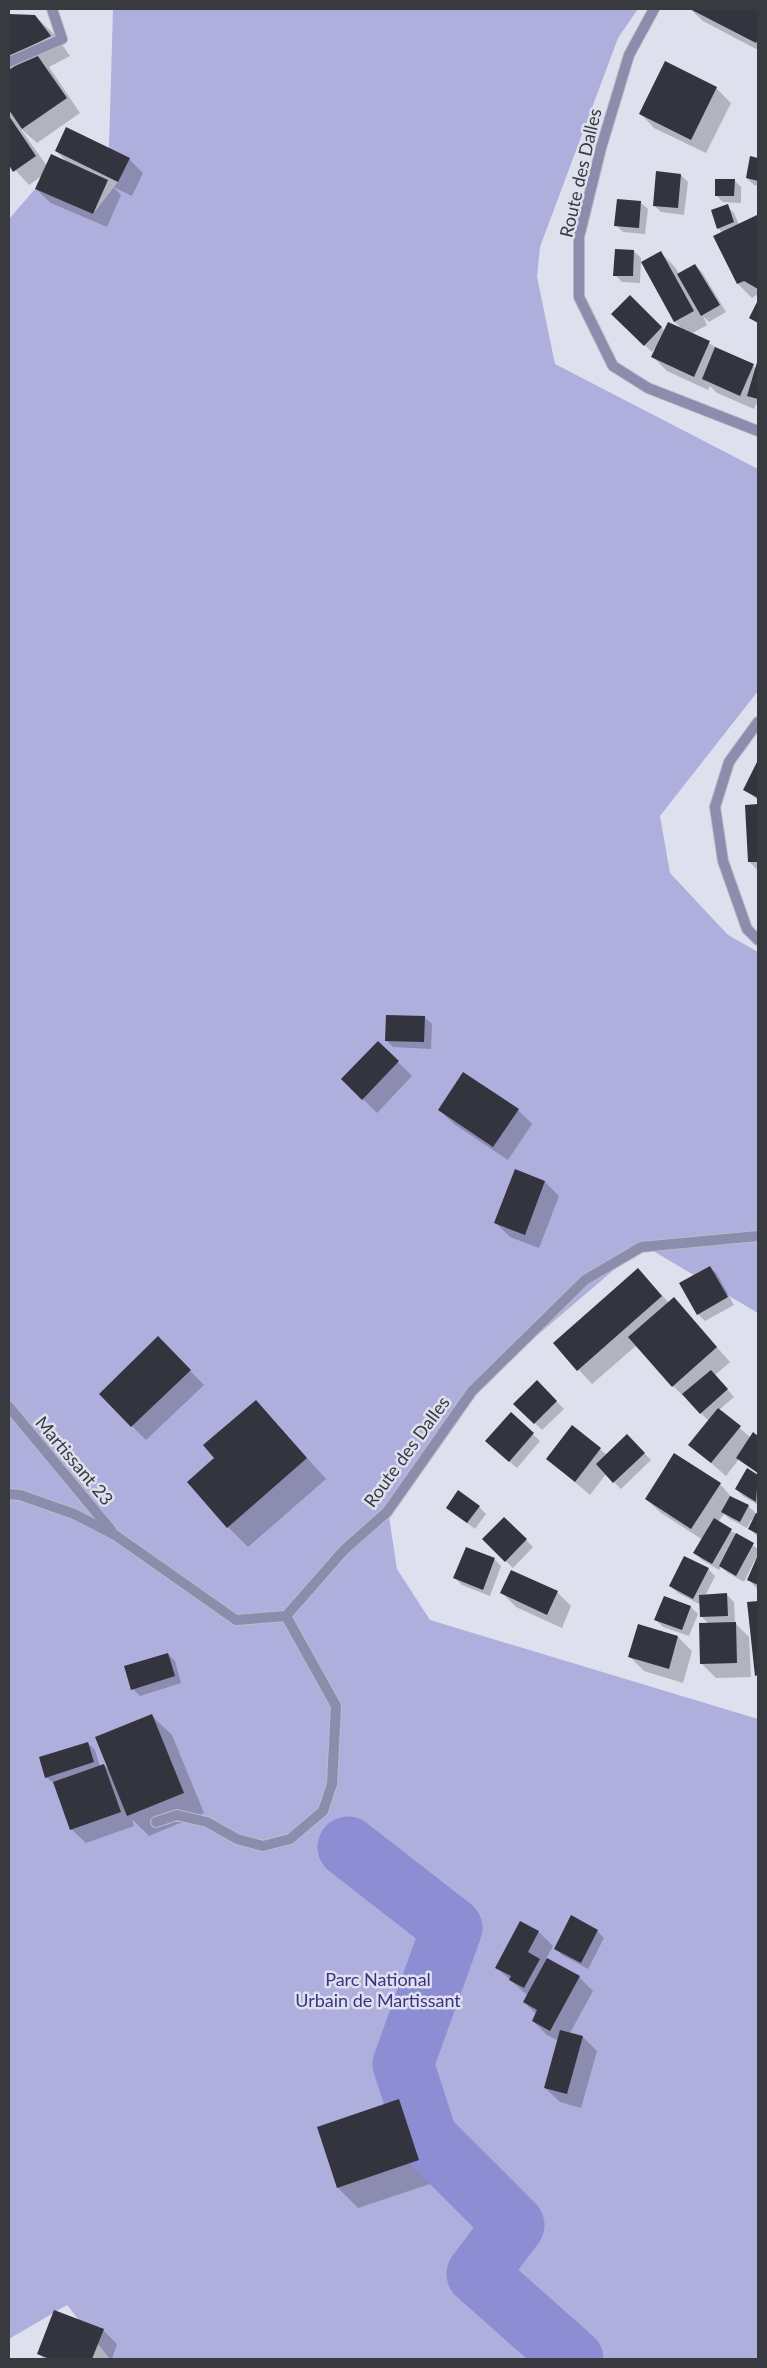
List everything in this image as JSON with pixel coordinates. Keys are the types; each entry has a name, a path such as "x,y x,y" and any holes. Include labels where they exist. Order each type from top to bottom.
{"street":[{"path":"9,62 62,39 52,9"},
{"name":"Route des Dalles","path":"654,9 629,55 600,148 579,238 579,297 612,366 648,388 758,431"},
{"path":"758,722 729,762 715,807 723,861 747,929 758,940"},
{"name":"Route des Dalles","path":"286,1616 344,1550 387,1512 472,1391 586,1280 641,1247 758,1236"},
{"name":"Martissant 23","path":"9,1407 115,1535"},
{"path":"9,1494 20,1495 74,1514 115,1535 236,1620 286,1616 336,1706 332,1784 323,1812 290,1839 263,1846 237,1839 207,1822 177,1815 156,1822"}],"green space":[{"name":"Parc National Urbain de Martissant","path":"113,9 638,9 618,38 540,247 537,277 555,364 758,469 758,691 660,816 670,873 728,935 758,952 758,1313 643,1245 472,1391 388,1510 397,1569 430,1620 758,1719 758,2359 110,2359 67,2305 9,2339 9,219 35,189 93,214 118,182 109,148"}],"building":[{"path":"690,9 758,9 758,39 756,43"},
{"path":"9,14 35,15 51,36 9,57"},
{"path":"35,52 67,98 22,129 9,110 9,70"},
{"path":"665,61 717,87 691,140 639,114"},
{"path":"9,116 36,156 13,172 9,165"},
{"path":"66,127 130,158 118,182 55,151"},
{"path":"51,154 108,180 93,214 35,189"},
{"path":"750,156 758,158 758,181 746,178"},
{"path":"656,171 681,174 678,208 653,206"},
{"path":"715,179 735,179 734,196 715,196"},
{"path":"617,199 641,201 639,228 614,226"},
{"path":"728,204 734,222 717,229 711,210"},
{"path":"757,215 758,289 744,281 737,284 713,236"},
{"path":"615,249 634,250 633,276 613,276"},
{"path":"661,251 694,311 674,322 641,262"},
{"path":"695,264 720,305 701,316 677,274"},
{"path":"630,295 662,327 644,346 611,314"},
{"path":"758,300 758,323 749,318"},
{"path":"668,322 710,341 694,377 651,357"},
{"path":"715,347 754,364 740,396 702,379"},
{"path":"758,359 758,399 747,396"},
{"path":"758,760 758,798 743,790"},
{"path":"758,804 758,862 748,862 745,805"},
{"path":"386,1015 425,1016 424,1042 385,1041"},
{"path":"378,1041 399,1061 362,1100 341,1079"},
{"path":"463,1072 519,1109 493,1147 438,1110"},
{"path":"515,1169 545,1181 525,1235 494,1223"},
{"path":"710,1266 728,1297 697,1315 679,1283"},
{"path":"638,1268 662,1296 577,1371 553,1343"},
{"path":"674,1297 717,1347 672,1387 628,1337"},
{"path":"158,1336 191,1370 131,1427 99,1394"},
{"path":"711,1370 728,1389 700,1414 682,1394"},
{"path":"537,1380 557,1401 534,1424 513,1404"},
{"path":"256,1400 307,1458 227,1528 187,1482 214,1458 203,1445"},
{"path":"718,1408 741,1426 711,1463 688,1445"},
{"path":"511,1412 534,1433 509,1462 485,1441"},
{"path":"572,1425 601,1448 575,1482 546,1459"},
{"path":"753,1432 758,1436 758,1473 736,1458"},
{"path":"627,1434 645,1453 613,1483 596,1464"},
{"path":"674,1453 721,1483 691,1529 645,1499"},
{"path":"747,1468 758,1475 756,1502 735,1489"},
{"path":"458,1490 480,1506 467,1523 446,1508"},
{"path":"730,1496 749,1505 740,1522 721,1512"},
{"path":"756,1513 758,1514 758,1534 748,1529"},
{"path":"504,1517 527,1539 505,1562 482,1539"},
{"path":"714,1518 732,1529 712,1564 693,1553"},
{"path":"736,1533 754,1543 736,1576 719,1566"},
{"path":"466,1547 495,1558 483,1590 453,1578"},
{"path":"758,1555 758,1585 747,1580"},
{"path":"684,1556 709,1568 693,1599 669,1586"},
{"path":"511,1570 558,1591 547,1615 500,1593"},
{"path":"727,1593 728,1616 700,1617 699,1595"},
{"path":"664,1596 691,1606 682,1630 654,1620"},
{"path":"758,1601 758,1675 755,1676 747,1602"},
{"path":"736,1622 737,1663 700,1664 699,1623"},
{"path":"638,1624 678,1636 669,1669 628,1657"},
{"path":"168,1653 175,1676 131,1690 124,1666"},
{"path":"152,1714 184,1793 127,1816 95,1737"},
{"path":"88,1742 94,1762 45,1778 39,1757"},
{"path":"104,1764 121,1812 70,1830 53,1782"},
{"path":"571,1915 598,1930 581,1963 554,1949"},
{"path":"520,1921 539,1931 528,1952 540,1959 524,1988 509,1980 511,1976 495,1968"},
{"path":"547,1958 580,1976 550,2031 532,2021 537,2010 523,2002"},
{"path":"560,2030 583,2036 567,2094 544,2088"},
{"path":"399,2099 419,2160 337,2188 317,2127"},
{"path":"54,2310 104,2329 92,2359 50,2359 37,2354"}],"waterway":[{"path":"348,1847 452,1928 403,2064 427,2138 514,2225 477,2274 573,2359"}]}
